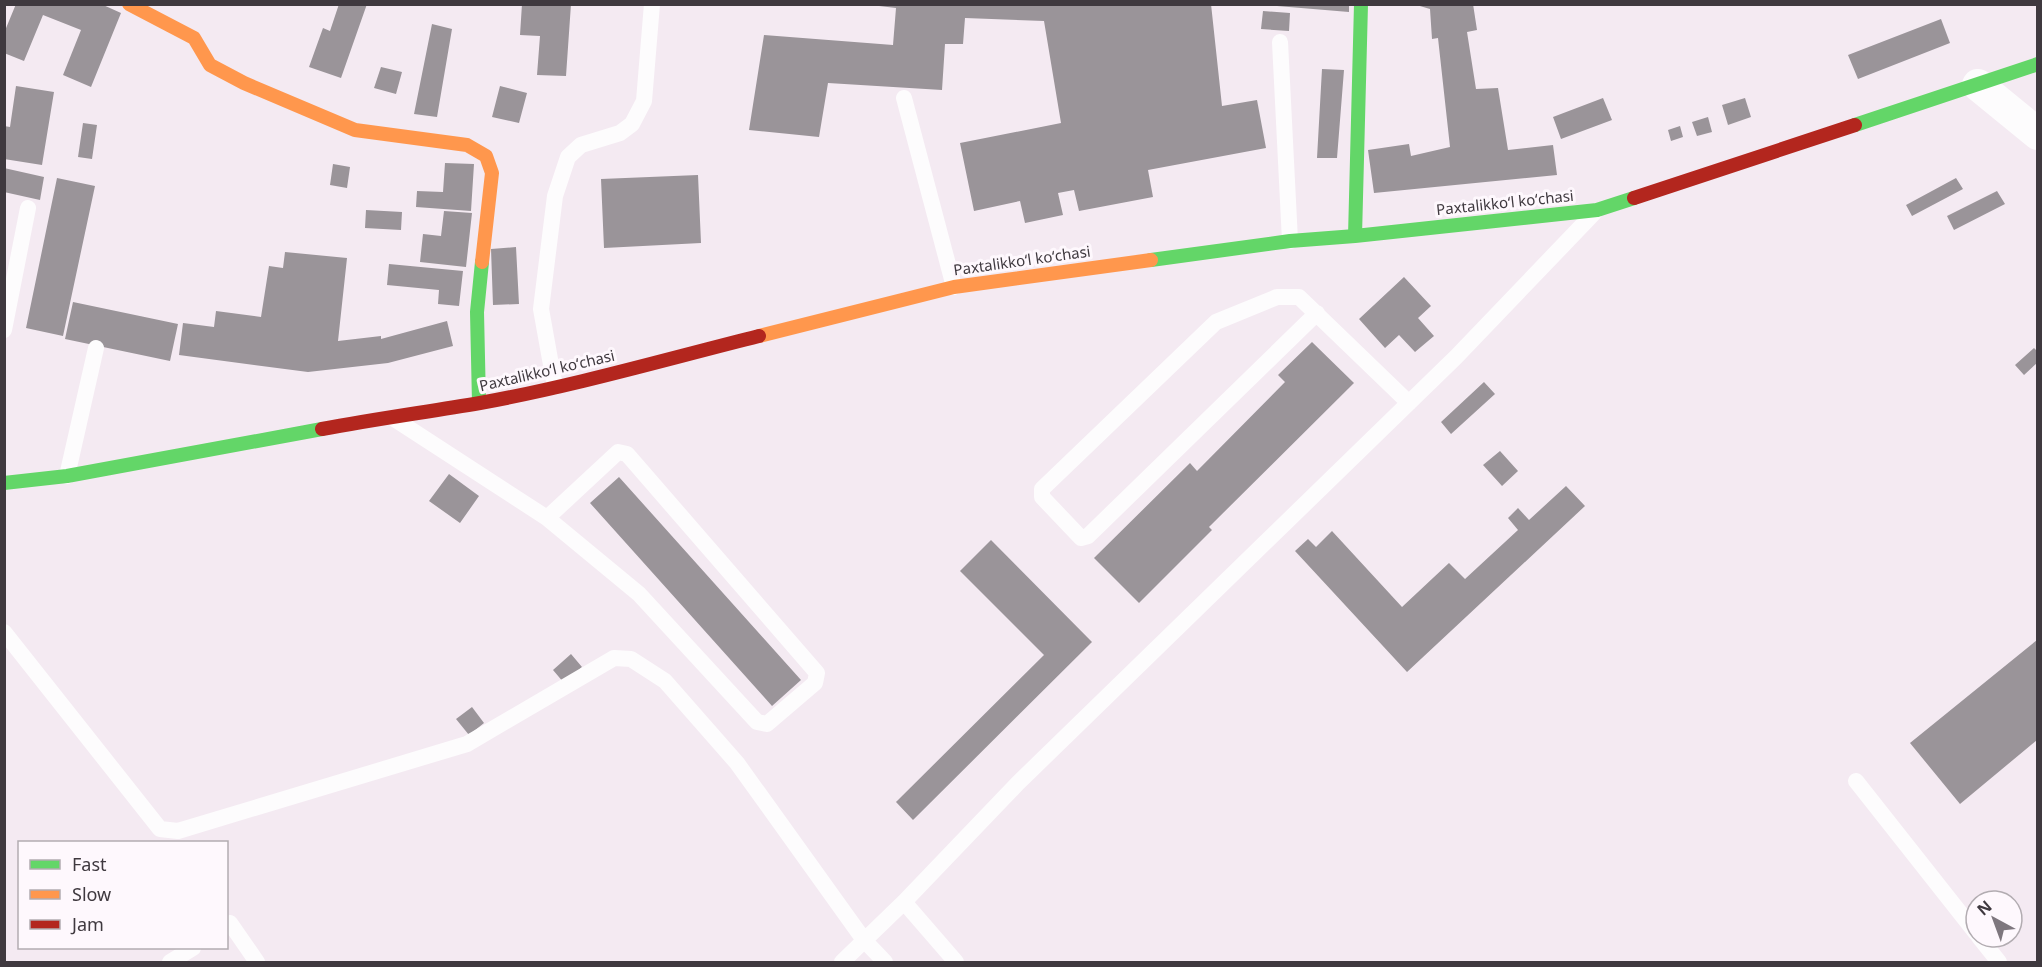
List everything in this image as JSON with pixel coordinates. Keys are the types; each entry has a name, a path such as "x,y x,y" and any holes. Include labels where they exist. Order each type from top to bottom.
{"street":[{"path":"129,4 194,38 210,65 244,83 355,130 467,145 486,156 492,173 477,312 479,403"},
{"path":"1355,236 1361,4"},
{"name":"Paxtalikkoʻl koʻchasi","path":"4,483 67,476 390,416 479,403 555,387 954,287 1290,241 1597,210 2037,64"},
{"path":"1978,85 2037,134"}],"lane":[{"path":"555,387 541,309 555,196 568,157 581,145 620,134 632,124 644,101 652,4"},
{"path":"1280,42 1290,241"},
{"path":"904,98 954,287"},
{"path":"4,330 28,208"},
{"path":"842,963 1018,783 1456,357 1597,210"},
{"path":"1317,313 1088,537 1081,538 1042,497 1042,489 1216,322 1277,297 1299,297 1317,313 1409,403"},
{"path":"67,476 96,348"},
{"path":"390,416 547,518 639,594 757,722 767,724 815,683 818,673 627,454 618,452 547,518"},
{"path":"4,632 160,829 178,831 467,744 614,658 631,659 665,681 737,762 864,940 885,963"},
{"path":"1856,781 1964,918"},
{"path":"904,902 956,963"},
{"path":"228,924 230,923 256,963"},
{"path":"170,963 191,949"},
{"path":"1988,949 1999,963"}],"building":[{"path":"16,4 101,4 121,13 91,87 63,75 81,30 43,15 24,61 4,53 4,33"},
{"path":"339,4 367,4 341,78 309,67 323,28 330,31"},
{"path":"522,4 571,4 566,76 537,75 540,36 520,35"},
{"path":"879,4 1211,4 1222,106 1257,100 1266,148 1148,170 1153,197 1079,211 1074,190 1058,193 1063,215 1025,223 1020,201 974,211 960,143 1061,123 1044,21 965,18 963,44 945,44 942,90 828,83 819,137 749,130 764,35 893,45 896,8 879,6"},
{"path":"1277,4 1349,4 1349,12 1277,6"},
{"path":"1413,4 1473,4 1477,30 1467,32 1476,89 1498,88 1508,150 1553,145 1557,175 1374,193 1368,150 1409,144 1411,156 1450,147 1438,38 1432,39 1430,9"},
{"path":"1263,11 1290,13 1289,31 1261,29"},
{"path":"1941,19 1950,43 1858,79 1848,55"},
{"path":"432,24 452,29 437,117 414,114"},
{"path":"381,67 402,72 396,94 374,88"},
{"path":"1322,69 1344,70 1337,158 1317,158"},
{"path":"16,86 54,92 42,165 4,159 4,126 10,127"},
{"path":"500,86 527,93 519,123 492,117"},
{"path":"1603,98 1612,120 1561,139 1553,117"},
{"path":"1745,98 1751,117 1728,125 1722,105"},
{"path":"1708,117 1712,132 1697,136 1692,122"},
{"path":"83,123 97,125 92,159 78,157"},
{"path":"1680,126 1683,137 1671,141 1668,130"},
{"path":"445,163 474,164 471,211 416,207 417,191 443,192"},
{"path":"333,164 350,167 347,188 330,185"},
{"path":"4,168 44,177 40,200 4,192"},
{"path":"698,175 701,243 604,248 601,179"},
{"path":"57,178 95,186 63,336 26,328"},
{"path":"1956,178 1963,189 1912,216 1906,205"},
{"path":"1997,191 2005,204 1954,230 1947,216"},
{"path":"366,210 402,212 401,230 365,228"},
{"path":"444,211 472,213 466,267 420,262 423,234 441,236"},
{"path":"516,247 519,304 493,305 491,249"},
{"path":"285,252 347,258 338,341 381,336 381,339 447,321 453,346 388,363 308,372 179,355 183,323 214,327 216,311 261,317 269,266 283,268"},
{"path":"389,264 463,271 459,306 438,304 439,290 387,285"},
{"path":"1404,277 1431,306 1418,318 1434,336 1415,352 1399,335 1385,348 1359,319"},
{"path":"73,302 178,324 170,361 65,339"},
{"path":"1312,342 1354,383 1209,527 1212,530 1139,603 1094,558 1190,463 1197,471 1285,382 1278,375"},
{"path":"2034,348 2037,351 2037,363 2024,375 2015,365"},
{"path":"1484,382 1495,394 1451,434 1441,422"},
{"path":"1500,451 1518,471 1502,486 1483,465"},
{"path":"449,474 479,496 460,523 429,501"},
{"path":"619,477 801,680 772,706 590,503"},
{"path":"1566,486 1585,506 1407,672 1295,551 1308,539 1316,547 1332,531 1402,607 1449,563 1465,579 1518,530 1508,518 1518,508 1529,520"},
{"path":"991,540 1092,642 913,820 896,802 1044,655 960,571"},
{"path":"2037,640 2037,740 1960,804 1910,743"},
{"path":"571,654 582,667 564,683 553,670"},
{"path":"472,707 484,723 469,735 456,719"}],"traffic: fast":[{"path":"1355,236 1361,4"},
{"path":"1855,125 2038,64"},
{"path":"1151,260 1290,241 1597,210 1634,198"},
{"path":"479,403 477,312 482,262"},
{"path":"4,483 67,476 322,429"}],"traffic: slow":[{"path":"129,4 194,38 210,65 244,83 355,130 467,145 486,156 492,173 482,262"},
{"path":"759,336 954,287 1151,260"}],"traffic: jam":[{"path":"1634,198 1855,125"},
{"path":"322,429 515,396 759,336"}]}
